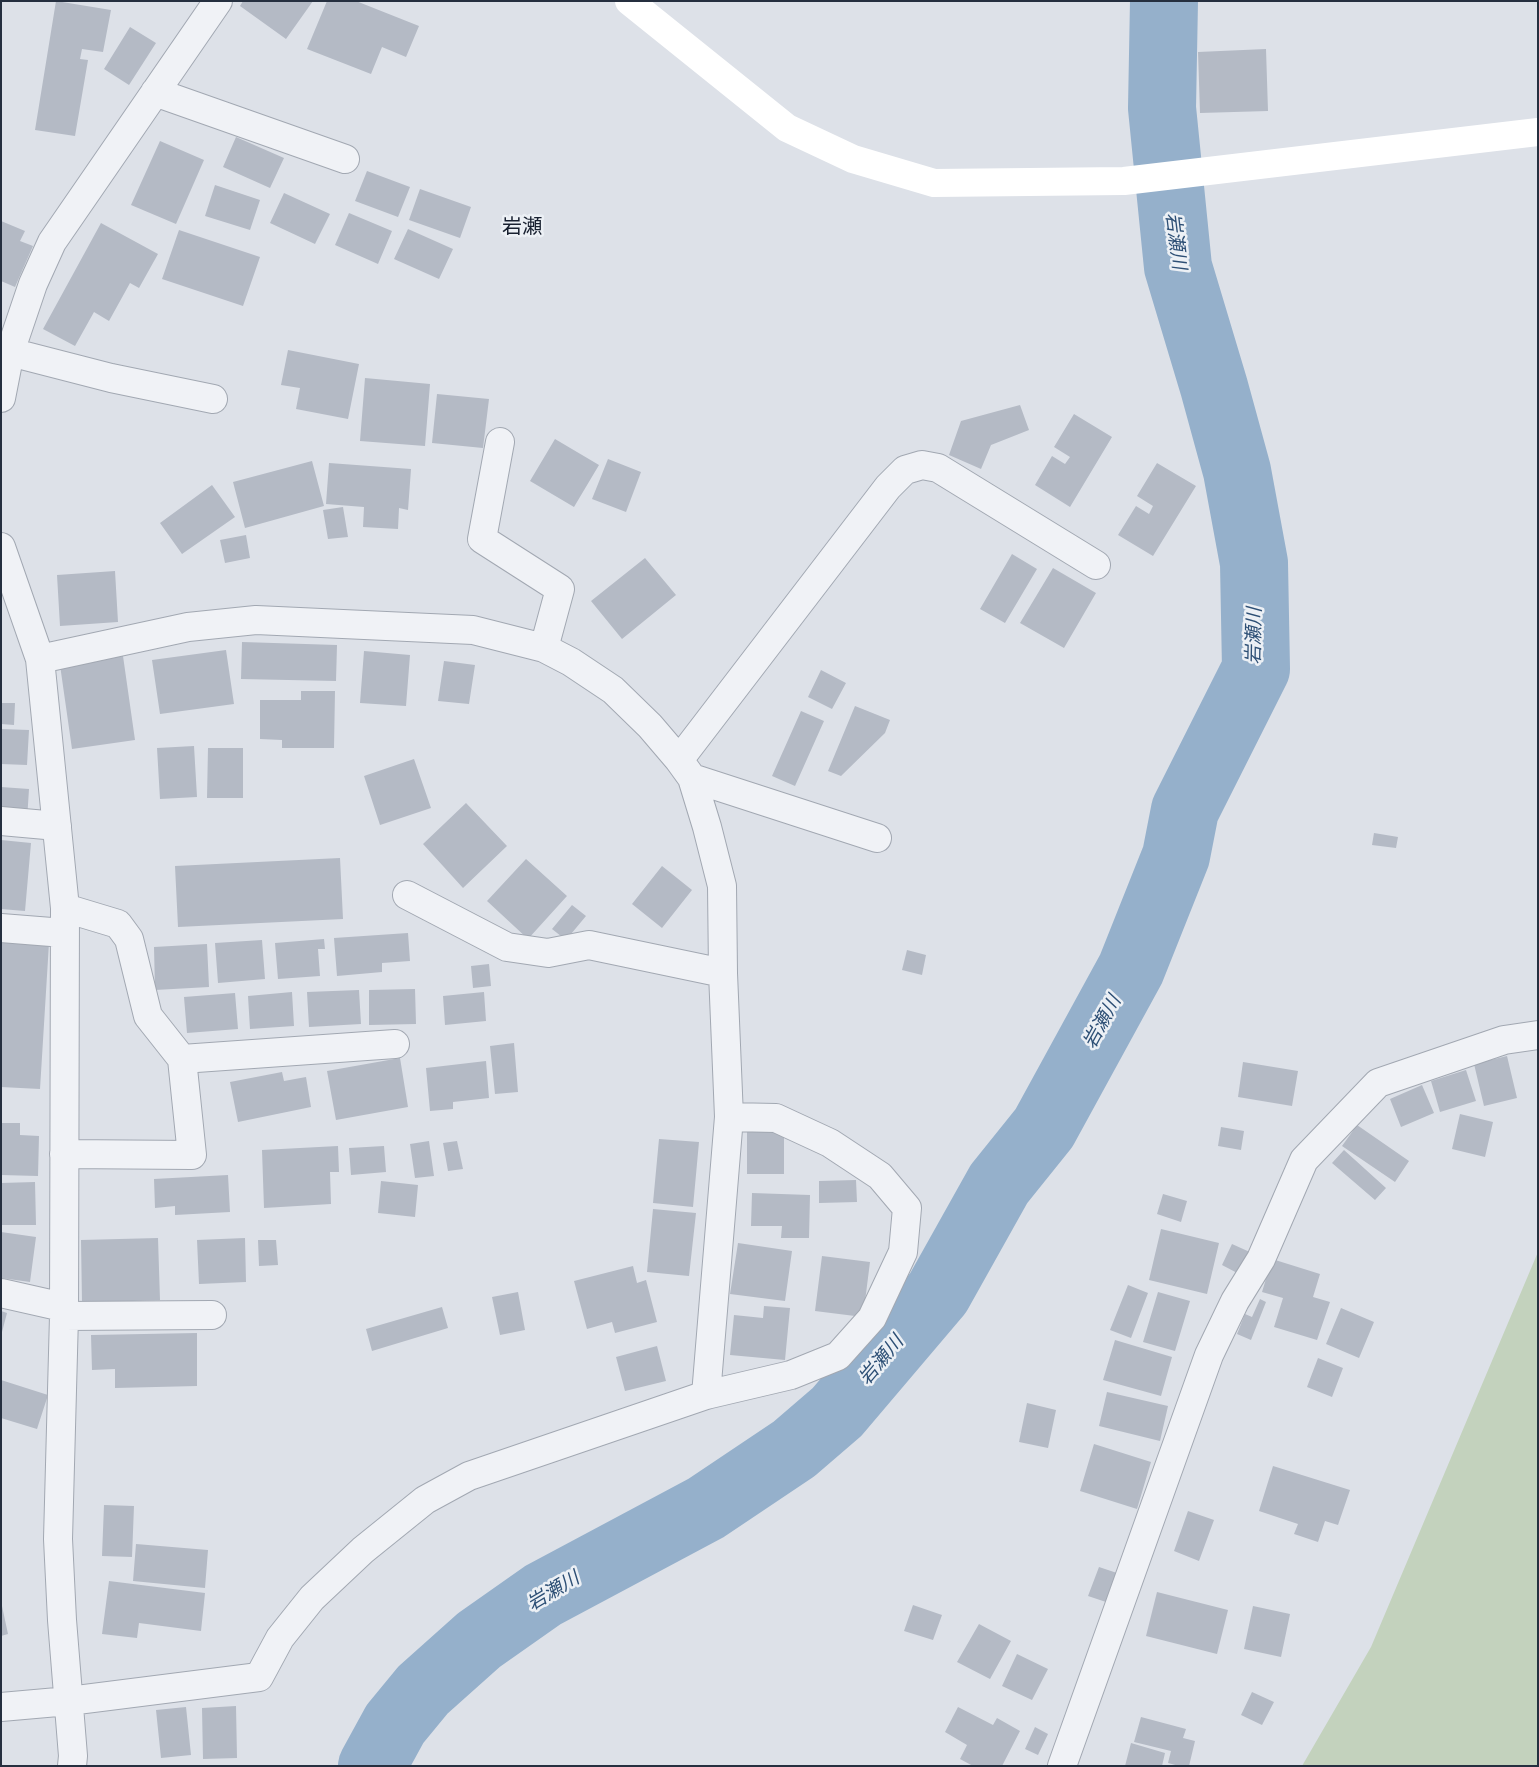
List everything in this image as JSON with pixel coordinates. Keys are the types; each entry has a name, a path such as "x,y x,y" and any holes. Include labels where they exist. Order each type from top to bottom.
{"street":[{"path":"1,398 10,352 33,284 52,242 218,1"},
{"path":"629,1 787,128 853,159 934,182 1124,181 1538,132"},
{"path":"155,92 345,159"},
{"path":"10,352 111,378 213,399"},
{"path":"500,442 482,539 560,589 544,648"},
{"path":"685,769 888,487 905,470 922,465 938,468 1096,565"},
{"path":"1,549 40,659 58,826 64,921 64,1312 58,1539 62,1620 73,1756 72,1766"},
{"path":"40,659 188,627 256,620 473,630 544,648 571,662 613,690 650,726 685,769 707,827 722,886 723,974 729,1117 706,1395"},
{"path":"685,769 877,838"},
{"path":"1,821 58,826"},
{"path":"406,895 507,947 548,953 589,945 723,974"},
{"path":"1,928 64,921 118,924 129,939 148,1016 182,1059 192,1155 64,1154"},
{"path":"1062,1766 1209,1355 1235,1301 1261,1259 1304,1160 1378,1082 1504,1040 1538,1035"},
{"path":"182,1059 395,1044"},
{"path":"1,1707 69,1701 259,1676 280,1638 312,1598 363,1550 426,1500 469,1476 706,1395 791,1375 838,1356 872,1318 903,1252 907,1208 880,1176 830,1143 776,1118 729,1117"},
{"path":"1,1293 64,1312 212,1315"}],"green space":[{"path":"1538,1252 1538,1766 1302,1766 1371,1647"}],"building":[{"path":"56,1 111,10 103,52 82,49 80,59 88,60 75,136 35,130"},
{"path":"243,1 313,1 286,39 240,6"},
{"path":"327,1 356,1 419,26 406,57 382,47 371,74 307,49"},
{"path":"130,27 156,43 129,85 104,69"},
{"path":"1266,49 1268,111 1200,113 1198,52"},
{"path":"236,137 284,158 270,188 223,167"},
{"path":"160,141 204,160 176,224 131,205"},
{"path":"367,171 410,187 398,217 355,201"},
{"path":"215,185 260,200 250,230 205,216"},
{"path":"420,189 471,207 460,238 409,220"},
{"path":"284,193 330,214 315,244 270,223"},
{"path":"349,213 392,231 378,264 335,245"},
{"path":"1,221 25,231 20,241 33,246 15,287 1,281"},
{"path":"101,223 158,254 139,288 130,283 109,321 94,312 75,346 43,329"},
{"path":"408,229 453,249 439,279 394,259"},
{"path":"179,230 260,257 243,306 162,279"},
{"path":"288,350 359,364 348,419 296,409 300,388 281,385"},
{"path":"365,378 430,384 425,446 360,441"},
{"path":"437,394 489,399 483,448 432,443"},
{"path":"1020,405 1029,430 991,445 981,469 949,455 961,421"},
{"path":"1074,414 1112,437 1070,507 1035,485 1052,456 1065,464 1070,457 1054,447"},
{"path":"555,439 599,465 574,507 530,481"},
{"path":"608,459 641,472 626,512 592,499"},
{"path":"312,461 324,506 245,528 233,482"},
{"path":"329,463 411,469 408,510 399,508 398,529 363,527 364,507 326,504"},
{"path":"1157,463 1196,486 1153,556 1118,535 1136,506 1149,514 1153,506 1137,496"},
{"path":"212,485 235,517 182,554 160,523"},
{"path":"343,507 348,537 328,539 323,510"},
{"path":"246,535 250,558 225,563 220,540"},
{"path":"1012,554 1037,569 1005,623 980,609"},
{"path":"645,558 676,595 622,639 591,601"},
{"path":"1053,568 1096,593 1064,648 1020,623"},
{"path":"115,571 118,622 60,626 57,575"},
{"path":"242,642 337,645 336,681 241,679"},
{"path":"226,650 234,704 160,714 152,660"},
{"path":"364,651 410,655 406,706 360,703"},
{"path":"123,656 135,740 72,749 60,665"},
{"path":"444,661 475,665 469,704 438,701"},
{"path":"821,670 846,683 832,709 808,697"},
{"path":"301,691 335,691 334,748 282,748 282,740 260,739 260,700 301,700"},
{"path":"1,703 15,703 14,725 1,724"},
{"path":"855,706 890,720 885,733 841,776 828,771"},
{"path":"801,711 824,721 795,786 772,776"},
{"path":"1,729 29,730 27,765 1,764"},
{"path":"194,746 197,797 160,799 157,748"},
{"path":"208,748 243,748 243,798 207,798"},
{"path":"414,759 431,808 380,825 364,776"},
{"path":"1,787 29,789 27,820 1,818"},
{"path":"466,803 507,846 463,888 423,844"},
{"path":"1374,833 1398,837 1396,848 1372,845"},
{"path":"1,840 31,843 25,911 1,909"},
{"path":"340,858 343,919 178,927 175,866"},
{"path":"526,859 567,896 528,939 487,901"},
{"path":"662,866 692,890 662,928 632,904"},
{"path":"572,905 586,916 566,940 552,929"},
{"path":"408,933 410,961 382,963 382,972 337,976 334,938"},
{"path":"324,939 325,949 318,949 320,976 278,979 275,943"},
{"path":"1,940 49,943 40,1089 1,1087"},
{"path":"262,940 265,979 218,983 215,943"},
{"path":"207,944 209,987 155,990 154,947"},
{"path":"907,950 926,955 922,975 902,970"},
{"path":"489,964 491,986 473,988 471,966"},
{"path":"415,989 416,1024 369,1025 369,990"},
{"path":"359,990 361,1024 309,1027 307,992"},
{"path":"292,992 294,1026 250,1029 248,996"},
{"path":"484,992 486,1021 445,1025 443,996"},
{"path":"235,993 238,1029 187,1033 184,997"},
{"path":"514,1043 518,1092 495,1094 490,1046"},
{"path":"1507,1056 1517,1098 1484,1106 1474,1064"},
{"path":"400,1058 408,1107 336,1120 327,1071"},
{"path":"486,1061 489,1098 453,1102 453,1109 430,1111 426,1068"},
{"path":"1243,1062 1298,1071 1292,1106 1238,1097"},
{"path":"1466,1070 1476,1101 1440,1112 1431,1081"},
{"path":"282,1072 284,1081 306,1077 311,1107 238,1122 230,1082"},
{"path":"1422,1085 1434,1113 1401,1127 1390,1099"},
{"path":"1460,1114 1493,1122 1485,1157 1452,1149"},
{"path":"1,1123 20,1123 20,1135 39,1136 38,1176 1,1175"},
{"path":"1357,1125 1409,1161 1395,1182 1342,1146"},
{"path":"747,1127 784,1128 784,1174 747,1174"},
{"path":"1221,1127 1244,1131 1241,1150 1218,1146"},
{"path":"659,1139 699,1142 693,1207 653,1203"},
{"path":"429,1141 434,1176 415,1178 410,1144"},
{"path":"457,1141 463,1169 448,1171 443,1143"},
{"path":"338,1146 339,1172 330,1172 331,1204 264,1208 262,1150"},
{"path":"384,1146 386,1172 351,1175 349,1148"},
{"path":"1344,1150 1386,1188 1375,1200 1332,1163"},
{"path":"228,1175 230,1212 175,1215 175,1206 155,1208 154,1179"},
{"path":"856,1180 857,1202 819,1203 819,1181"},
{"path":"381,1181 418,1185 415,1217 378,1213"},
{"path":"35,1182 36,1225 1,1225 1,1183"},
{"path":"752,1193 810,1195 809,1238 781,1238 782,1226 751,1226"},
{"path":"1163,1194 1187,1201 1181,1222 1157,1214"},
{"path":"653,1209 696,1213 689,1276 647,1272"},
{"path":"1161,1229 1219,1243 1207,1294 1149,1280"},
{"path":"1,1232 36,1237 30,1282 1,1278"},
{"path":"158,1238 160,1300 82,1303 81,1240"},
{"path":"245,1238 246,1282 199,1284 197,1240"},
{"path":"258,1240 276,1240 278,1265 259,1266"},
{"path":"738,1243 792,1251 785,1301 730,1294"},
{"path":"1232,1244 1252,1253 1241,1275 1222,1265"},
{"path":"822,1256 870,1262 863,1317 815,1311"},
{"path":"1272,1259 1320,1274 1313,1297 1330,1302 1317,1340 1274,1327 1283,1298 1262,1292"},
{"path":"633,1266 637,1283 646,1280 657,1322 615,1333 612,1322 587,1329 574,1281"},
{"path":"1128,1285 1148,1293 1131,1338 1110,1330"},
{"path":"518,1292 525,1330 500,1335 492,1297"},
{"path":"1158,1292 1190,1301 1175,1351 1143,1342"},
{"path":"1260,1299 1266,1302 1251,1340 1237,1334 1245,1314 1252,1317"},
{"path":"764,1306 790,1308 785,1360 730,1355 734,1315 763,1318"},
{"path":"442,1307 448,1328 372,1351 366,1329"},
{"path":"1341,1308 1374,1322 1359,1358 1326,1344"},
{"path":"1,1311 7,1313 2,1332 1,1332"},
{"path":"197,1333 197,1386 115,1388 115,1369 92,1370 91,1335"},
{"path":"1115,1340 1172,1357 1161,1396 1103,1380"},
{"path":"657,1346 666,1381 625,1391 616,1357"},
{"path":"1318,1358 1343,1368 1332,1397 1307,1387"},
{"path":"1,1380 48,1395 37,1429 1,1418"},
{"path":"1107,1392 1168,1406 1160,1441 1099,1426"},
{"path":"1027,1403 1056,1410 1048,1448 1019,1442"},
{"path":"1094,1444 1151,1462 1137,1509 1080,1491"},
{"path":"1273,1466 1350,1490 1338,1525 1325,1521 1318,1542 1294,1534 1298,1524 1259,1511"},
{"path":"104,1505 134,1506 132,1557 102,1556"},
{"path":"1188,1511 1214,1520 1199,1561 1174,1551"},
{"path":"136,1544 208,1550 205,1588 133,1581"},
{"path":"1099,1567 1117,1573 1106,1602 1088,1596"},
{"path":"109,1581 205,1593 201,1631 139,1623 137,1638 102,1634"},
{"path":"1157,1592 1228,1610 1217,1654 1146,1636"},
{"path":"913,1605 942,1615 933,1640 904,1631"},
{"path":"1253,1606 1290,1614 1281,1657 1244,1649"},
{"path":"1,1607 8,1634 1,1636"},
{"path":"979,1624 1011,1641 990,1679 957,1662"},
{"path":"1017,1654 1048,1669 1032,1700 1002,1686"},
{"path":"1252,1692 1274,1702 1262,1725 1241,1715"},
{"path":"236,1706 237,1758 203,1759 202,1708"},
{"path":"186,1707 191,1755 161,1758 156,1710"},
{"path":"958,1707 993,1725 997,1718 1020,1731 1002,1766 973,1766 960,1759 967,1745 945,1732"},
{"path":"1141,1717 1186,1729 1183,1738 1195,1741 1189,1766 1168,1763 1171,1751 1134,1742"},
{"path":"1035,1727 1048,1734 1038,1755 1025,1749"},
{"path":"1131,1743 1165,1753 1162,1766 1125,1766"}],"waterway":[{"name":"岩瀬川","path":"372,1766 395,1724 423,1690 479,1640 543,1595 706,1508 794,1449 837,1412 938,1293 999,1184 1044,1128 1131,969 1176,856 1185,810 1256,669 1254,563 1237,471 1178,267 1162,108 1164,1"}],"district":[{"name":"岩瀬","path":"522,227"}]}
